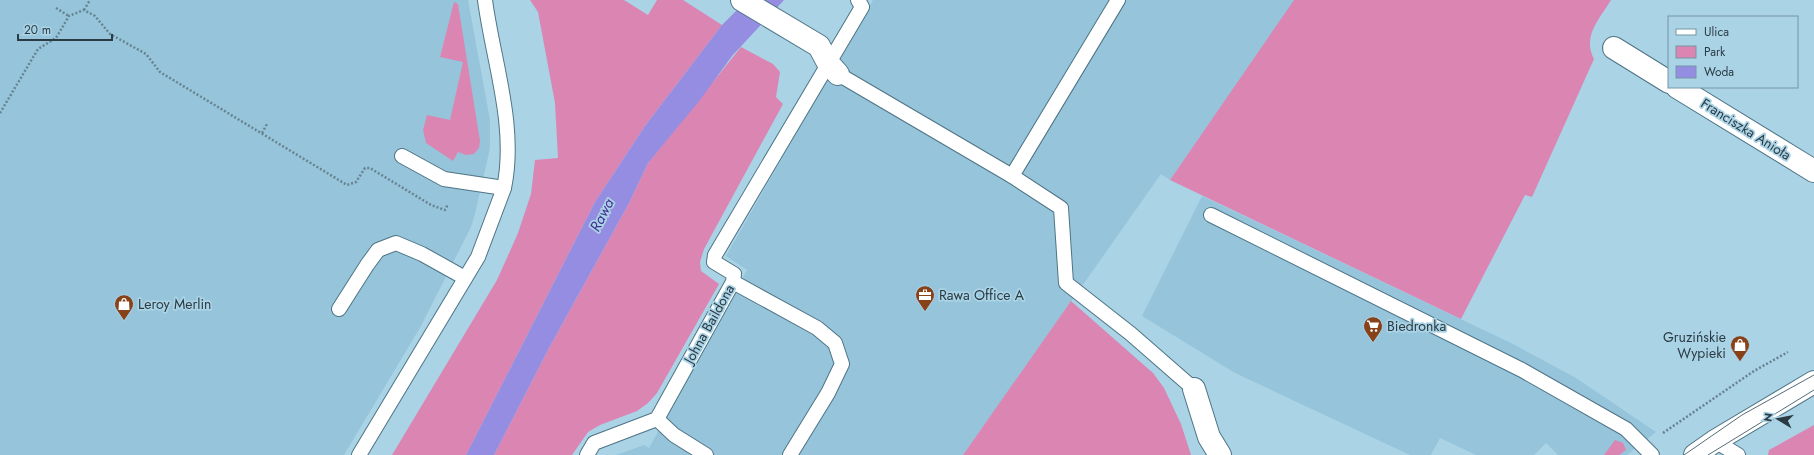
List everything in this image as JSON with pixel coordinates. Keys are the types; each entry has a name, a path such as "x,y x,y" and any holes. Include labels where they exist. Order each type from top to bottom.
{"street":[{"path":"742,0 819,46 833,69"},
{"path":"1614,48 1668,81"},
{"name":"Franciszka Anioła","path":"1679,88 1814,171"},
{"path":"1695,455 1715,441 1814,382"},
{"path":"1194,390 1209,436 1220,455"}],"lane":[{"path":"359,455 478,257 504,188 506,176 507,142 503,99 488,26 485,0"},
{"path":"858,0 862,7 833,69 1012,176 1061,208 1066,282 1131,334 1194,390"},
{"path":"1012,176 1118,0"},
{"name":"Johna Baildona","path":"657,419 733,282 734,274 714,262 715,256 833,69"},
{"path":"402,156 444,179 504,188"},
{"path":"1210,215 1522,370 1626,429 1648,451"},
{"path":"339,309 378,250 396,243 422,254 465,278"},
{"path":"733,282 817,328 835,343 842,364 828,393 790,455"},
{"path":"587,455 594,443 657,419 674,435 706,455"},
{"path":"1715,441 1738,455"}],"path":[{"path":"0,113 38,49 56,38 69,16 84,10 90,0"},
{"path":"56,8 69,16"},
{"path":"84,10 95,16 110,34 146,54 160,72 347,185 356,182 365,168 370,168 431,205 445,210 448,201"},
{"path":"262,133 267,124"},
{"path":"1648,451 1754,371 1788,352"}],"shaded area":[{"path":"0,0 468,0 490,120 490,148 475,214 471,227 421,326 344,455 0,455"},
{"path":"873,0 1295,0 1170,180 1161,174 963,455 616,455 644,445 649,448 747,270 726,256"},
{"path":"1202,196 1511,343 1576,378 1656,432 1627,455 1558,455 1546,443 1534,455 1476,455 1440,438 1431,455 1410,455 1235,373 1142,316"}],"green space":[{"path":"530,0 624,0 648,15 657,0 683,0 722,25 645,126 595,202 466,455 392,455 497,280 518,233 531,194 535,160 558,158 555,103 538,12"},
{"path":"1294,0 1611,0 1597,21 1591,35 1591,51 1594,59 1532,197 1525,195 1461,319 1170,180"},
{"path":"454,2 458,4 480,141 479,148 474,154 466,155 458,152 453,161 426,143 423,130 427,115 450,120 463,62 440,57"},
{"path":"741,47 773,64 780,72 776,97 783,104 704,249 700,262 701,271 719,284 657,393 648,403 637,411 600,425 588,432 572,455 494,455 549,348 629,203 648,163"},
{"path":"1071,301 1153,373 1164,388 1181,424 1191,455 963,455"},
{"path":"1814,425 1814,455 1768,455 1769,450"},
{"path":"1615,440 1623,443 1626,450 1619,455 1604,455"}],"water":[{"name":"Rawa","path":"747,0 784,0 732,56 700,100 648,163 629,203 549,348 494,455 466,455 595,202 645,126 722,25"}],"tram line":[{"path":"1684,455 1742,415 1814,375"},
{"path":"1708,455 1814,390"}],"place":[{"name":"Rawa Office A","path":"925,312"},
{"name":"Leroy Merlin","path":"124,321"},
{"name":"Biedronka","path":"1373,343"},
{"name":"Gruzińskie Wypieki","path":"1740,362"}]}
